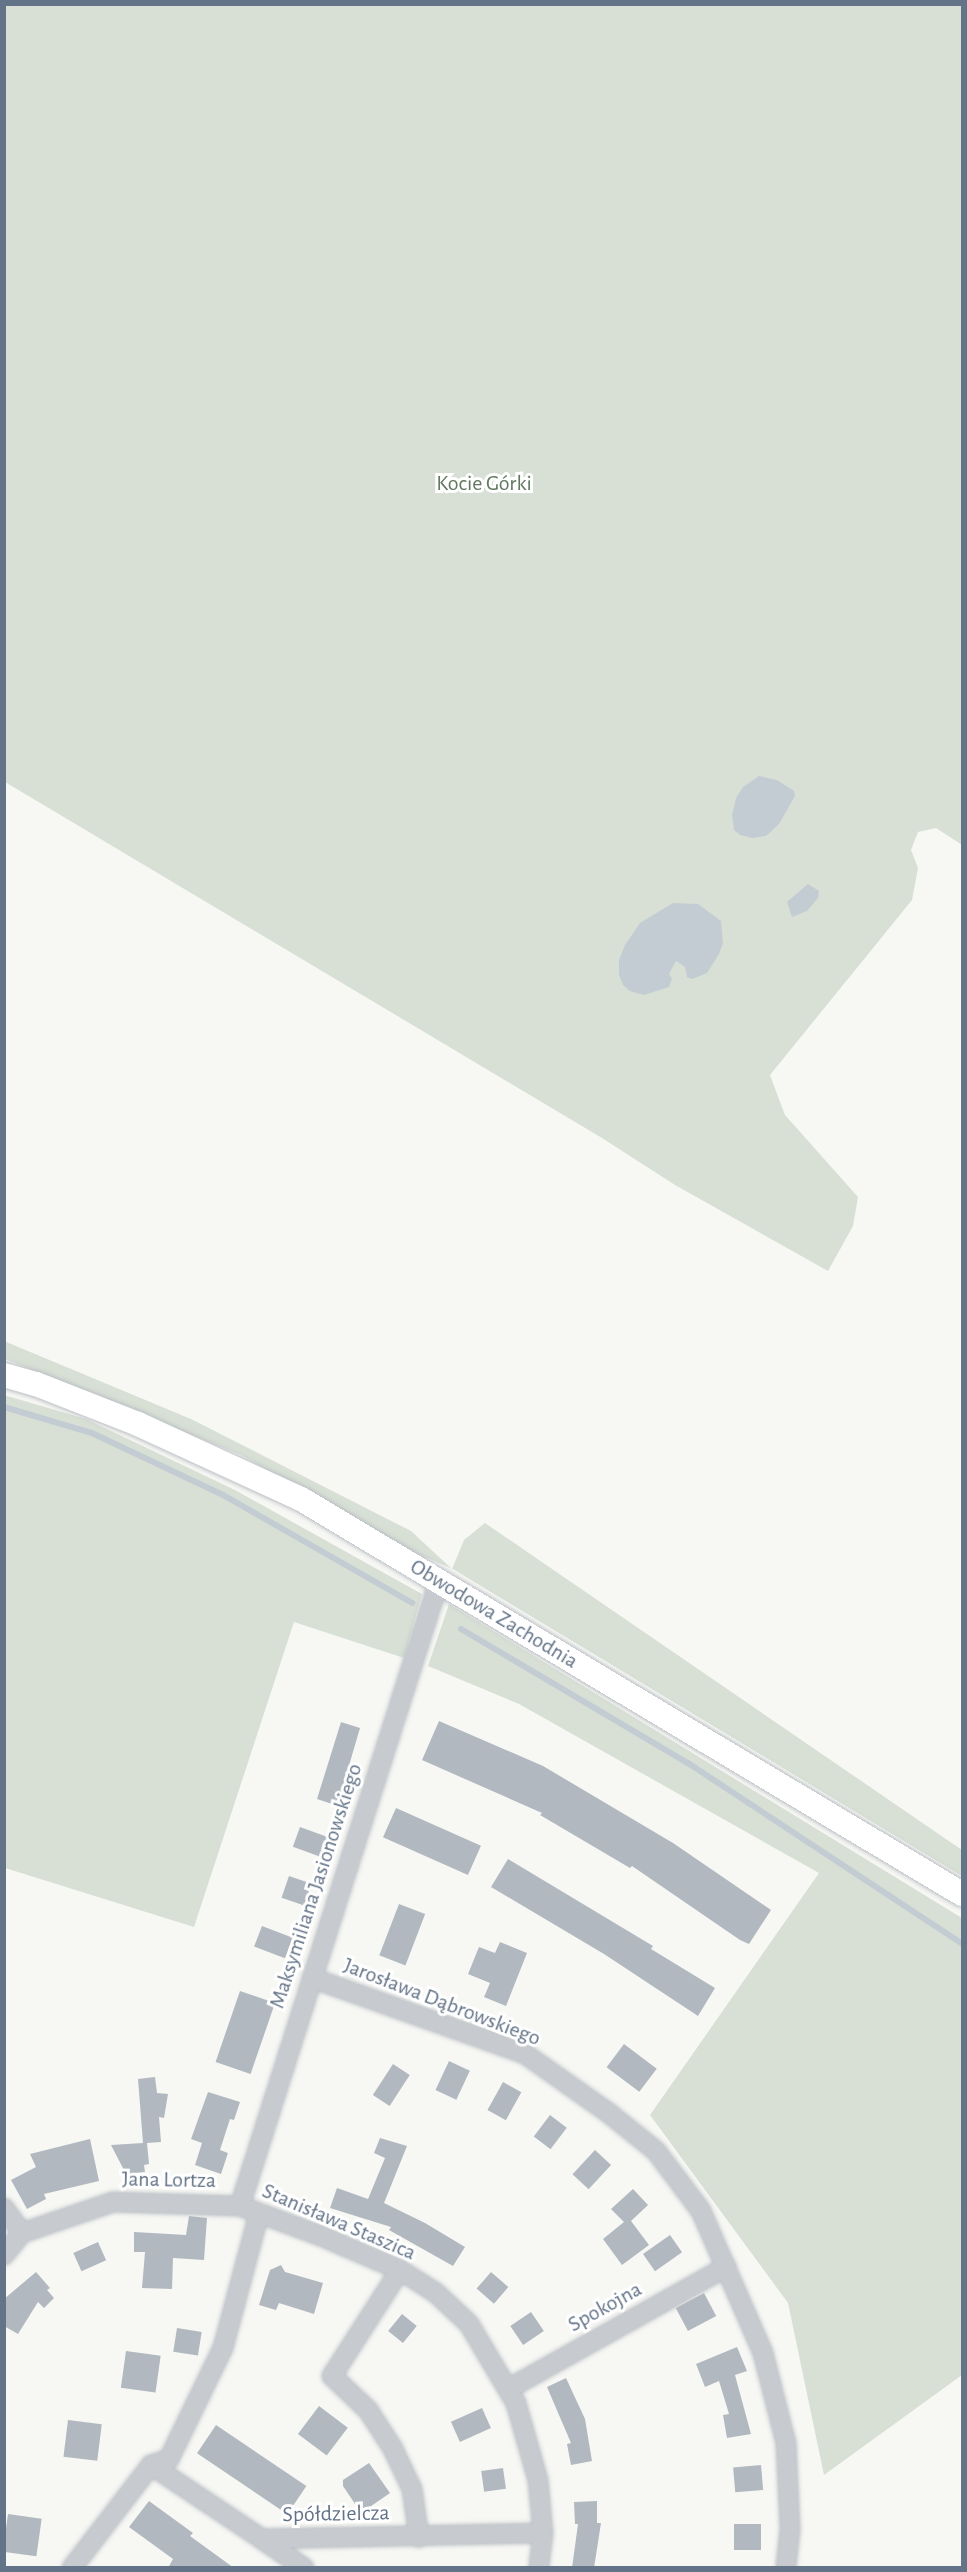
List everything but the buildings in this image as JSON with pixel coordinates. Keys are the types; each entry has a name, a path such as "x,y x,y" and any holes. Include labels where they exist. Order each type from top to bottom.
{"main road":[{"name":"Obwodowa Zachodnia","path":"4,1375 36,1384 138,1424 301,1499 963,1894"}],"street":[{"name":"Maksymiliana Jasionowskiego","path":"240,2206 439,1581"},
{"name":"Jarosława Dąbrowskiego","path":"312,1978 525,2054 610,2114 656,2151 701,2211 763,2353 786,2443 790,2529 786,2568"},
{"name":"Jana Lortza","path":"22,2233 113,2202 240,2206"},
{"name":"Stanisława Staszica","path":"240,2206 321,2236 400,2270 436,2293 469,2324 516,2403 538,2480 543,2533 539,2568"},
{"path":"4,2208 22,2233 4,2255"},
{"path":"72,2568 151,2465 169,2459 223,2348 260,2214"},
{"name":"Spokojna","path":"508,2389 726,2267"},
{"path":"400,2270 332,2376 368,2410 393,2449 412,2489 419,2537"},
{"name":"Spółdzielcza","path":"151,2465 262,2539 543,2533"},
{"path":"262,2539 304,2568"}],"green space":[{"name":"Kocie Górki","path":"5,5 962,5 962,845 936,828 918,832 911,850 918,868 912,900 770,1075 785,1115 858,1197 853,1226 828,1271 675,1185 602,1138 5,782"},
{"path":"4,1341 191,1419 411,1531 451,1568 408,1550 241,1455 5,1359"},
{"path":"4,1395 86,1419 235,1490 422,1594 404,1658 294,1622 194,1927 5,1868"},
{"path":"485,1523 962,1850 962,1876 453,1569 464,1540"},
{"path":"449,1604 962,1918 962,2375 824,2475 788,2303 650,2115 819,1873 519,1704 428,1666"}],"shaded area":[{"path":"759,776 777,780 794,791 795,796 779,824 766,836 752,838 740,835 734,830 732,815 736,798 743,787"},
{"path":"808,884 819,891 818,898 807,911 792,917 787,902"},
{"path":"673,903 698,904 721,921 723,943 719,954 707,973 692,979 687,977 685,967 676,961 669,974 672,979 669,987 644,995 630,991 623,985 619,975 619,960 625,945 640,923"}],"waterway":[{"path":"4,1407 92,1433 223,1495 412,1603"},
{"path":"461,1629 688,1763 962,1944"}]}
